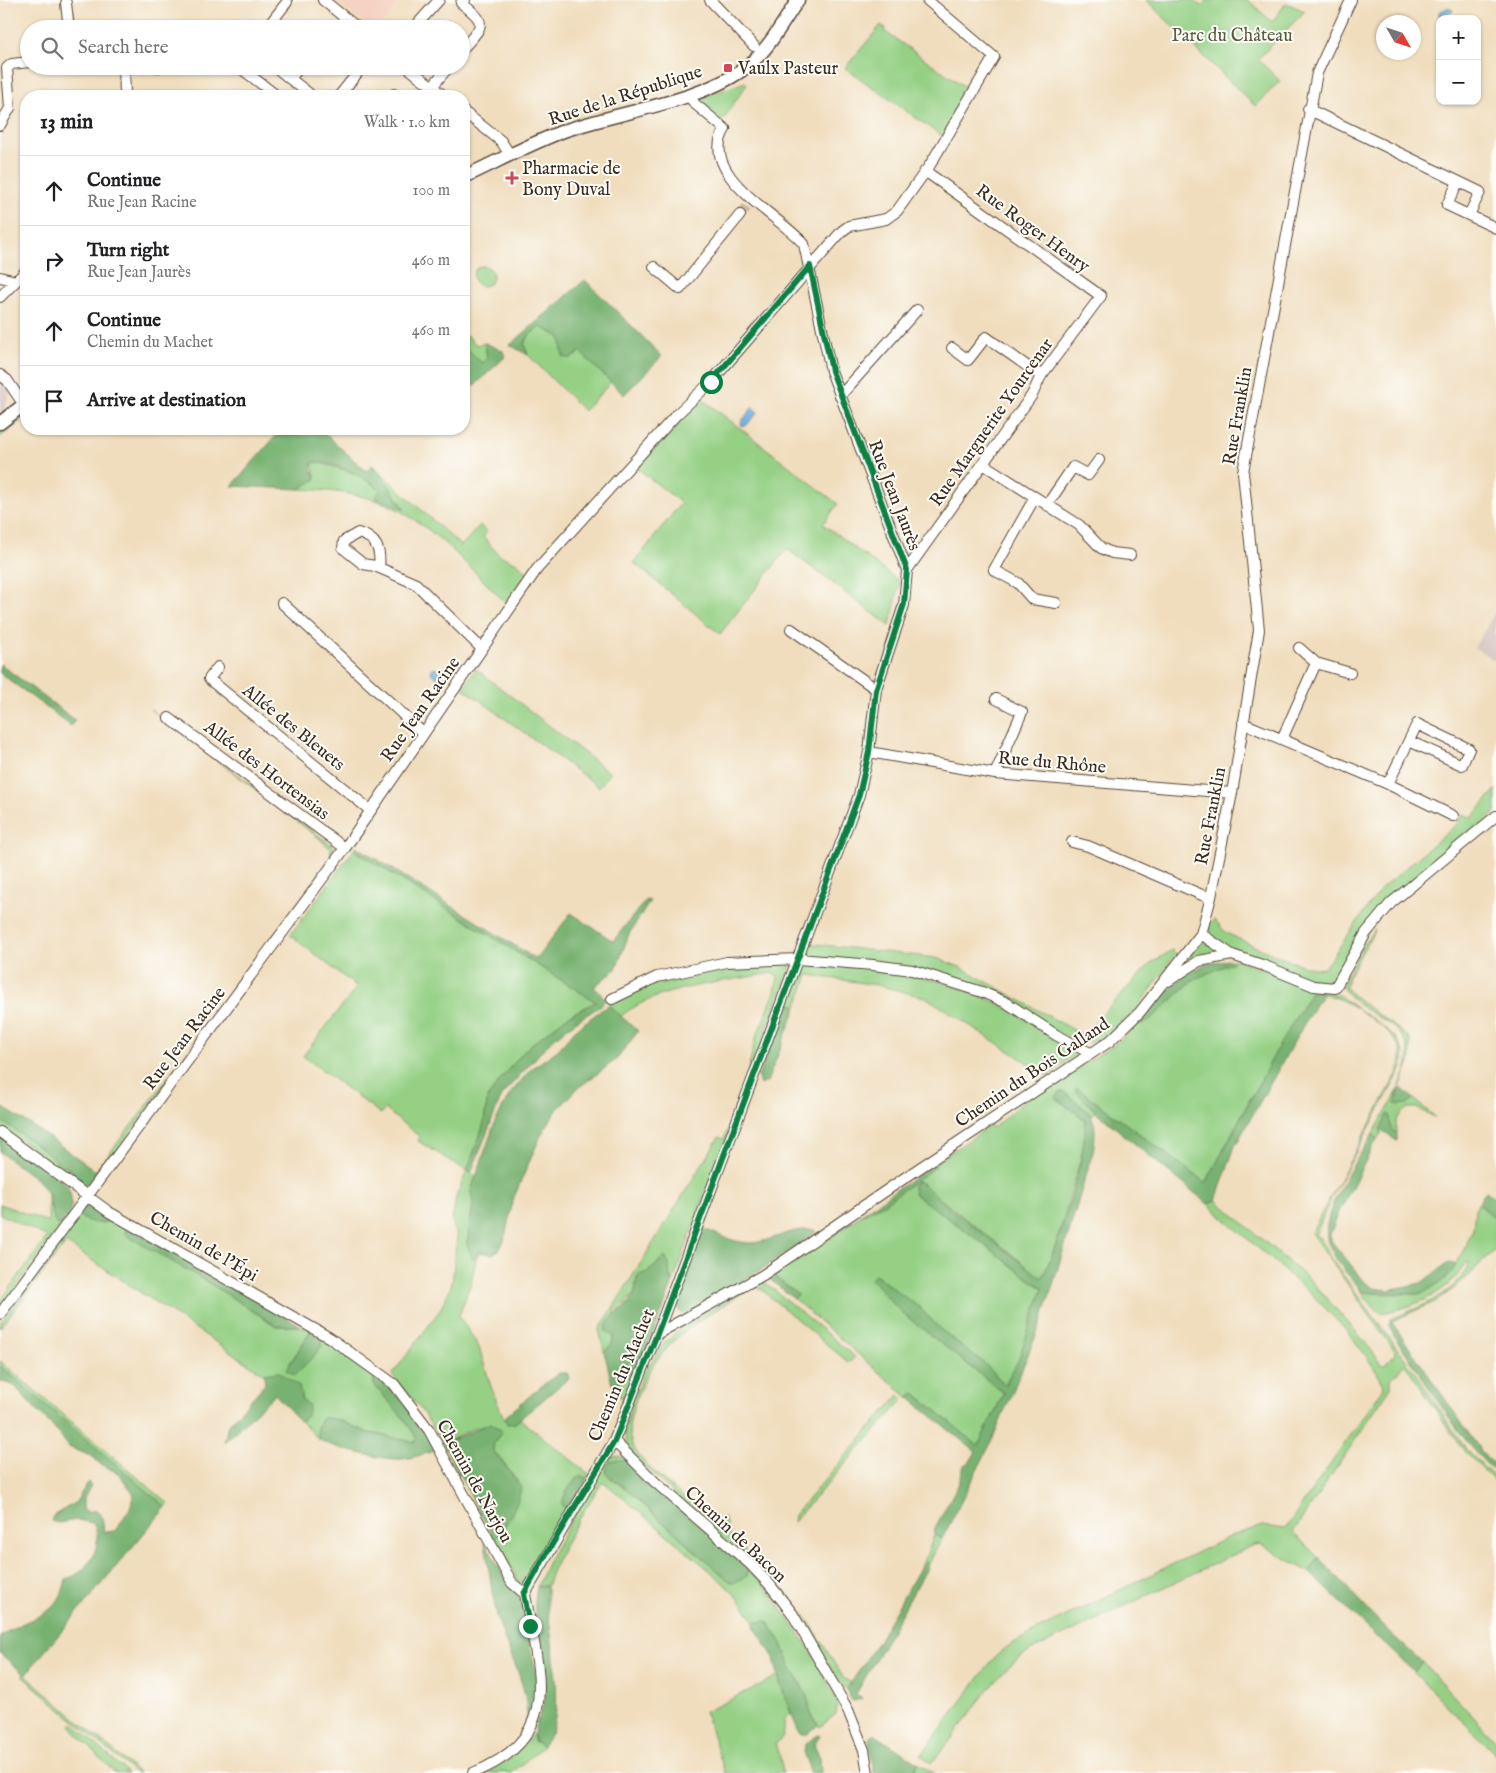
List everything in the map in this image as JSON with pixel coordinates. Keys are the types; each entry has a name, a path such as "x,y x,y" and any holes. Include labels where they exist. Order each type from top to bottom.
{"street":[{"path":"323,0 348,20"},
{"path":"421,20 439,0"},
{"path":"710,0 754,46"},
{"name":"Rue de la République","path":"470,174 561,132 688,95 726,79 749,65 764,50 798,0"},
{"path":"810,266 849,226 886,219 898,211 925,171 994,57 927,0"},
{"name":"Rue Franklin","path":"1201,934 1211,896 1232,793 1259,630 1243,472 1308,109 1317,73 1351,0"},
{"path":"461,1 478,16 481,22 479,29 470,40"},
{"path":"273,20 287,2"},
{"path":"66,3 68,20"},
{"path":"0,125 10,108 7,68 12,64 20,63"},
{"path":"124,75 125,90"},
{"path":"250,75 269,90"},
{"path":"285,75 304,90"},
{"path":"290,79 293,75"},
{"path":"344,90 356,75"},
{"path":"417,75 436,90"},
{"path":"432,87 442,75"},
{"name":"Rue Jean Jaurès","path":"688,95 695,104 725,129 719,138 720,161 726,172 750,203 794,232 804,244 832,371 907,570 904,604 876,690 869,752 859,795 798,959"},
{"path":"1308,109 1480,192 1469,215"},
{"path":"470,117 501,141 510,155"},
{"name":"Rue Roger Henry","path":"925,171 1100,296 1086,317"},
{"path":"1458,182 1447,205 1496,228"},
{"path":"654,267 680,289 740,215"},
{"name":"Rue Jean Racine","path":"0,1314 344,848 537,569 676,415 711,382 810,266"},
{"path":"0,277 16,281"},
{"path":"0,297 20,277"},
{"path":"840,396 917,310"},
{"name":"Rue Marguerite Yourcenar","path":"907,570 1032,395 1040,376 1086,317"},
{"path":"952,348 968,360 986,337 1040,376"},
{"path":"0,376 6,380 20,398"},
{"path":"0,424 20,408"},
{"path":"1047,505 1073,467 1088,475 1099,460"},
{"path":"983,464 1079,526 1101,548 1112,553 1130,555"},
{"path":"1035,497 994,570 1018,583 1032,599 1056,603"},
{"path":"379,568 416,584 482,649"},
{"path":"282,603 423,733"},
{"path":"791,629 876,690"},
{"path":"1299,648 1316,663 1350,673"},
{"path":"1282,739 1316,663"},
{"name":"Allée des Bleuets","path":"218,667 209,679 370,810"},
{"path":"995,774 1022,712 996,699"},
{"name":"Allée des Hortensias","path":"170,718 344,848"},
{"path":"1243,723 1388,784 1453,816"},
{"path":"1388,784 1409,740 1417,724 1469,749 1462,765 1409,740"},
{"name":"Rue du Rhône","path":"869,752 995,774 1232,793"},
{"path":"1201,934 1232,955 1314,986 1335,988 1366,933 1391,903 1496,816"},
{"path":"1072,842 1088,846 1202,895 1211,896"},
{"name":"Chemin du Bois Galland","path":"657,1334 763,1275 1122,1031 1161,986 1201,934"},
{"path":"1161,986 1199,961 1232,955"},
{"path":"612,1000 657,977 727,962 798,959 874,965 912,970 982,992 1006,1003 1056,1035 1090,1053"},
{"name":"Chemin du Machet","path":"524,1594 614,1442 657,1334 798,959"},
{"name":"Chemin de l'Épi","path":"0,1132 109,1212 330,1338 394,1384"},
{"name":"Chemin de Narjou","path":"394,1384 422,1418 512,1583 524,1594"},
{"name":"Chemin de Bacon","path":"614,1442 655,1482 750,1564 770,1584 792,1613 848,1710 864,1750 868,1773"},
{"path":"473,1773 504,1758 528,1734 535,1719 539,1699 539,1673 524,1594"}],"shaded area":[{"path":"335,0 400,0 384,20 360,20"},
{"path":"0,369 15,380 0,418"},
{"path":"1496,611 1496,661 1474,648"}],"green space":[{"name":"Parc du Château","path":"1146,0 1193,0 1201,6 1207,0 1248,0 1272,22 1286,3 1305,11 1258,59 1280,81 1255,106"},
{"path":"881,25 885,28 884,31 968,89 943,137 845,68"},
{"path":"745,82 747,84 722,121 700,101 701,98"},
{"path":"483,266 490,269 493,276 490,283 483,286 476,283 473,276 476,269"},
{"path":"585,280 662,356 624,395 580,352 569,359 563,356 560,337 541,327 530,334 524,344 528,355 510,345"},
{"path":"541,327 560,337 563,346 574,357 580,352 611,382 584,411 528,355 524,344 530,334"},
{"path":"470,338 476,345 485,343 487,359 482,363 470,352"},
{"path":"485,343 503,351 505,357 470,389 470,352 482,363 487,359"},
{"path":"701,398 838,504 823,524 900,582 890,626 787,549 720,634 634,563 681,503 637,468"},
{"path":"20,417 20,422 0,437 0,432"},
{"path":"277,435 327,435 366,471 372,465 405,509 375,498 380,491 358,475 328,464 312,463 311,468 316,479 299,489 232,486"},
{"path":"318,462 351,472 367,480 380,491 376,498 405,509 372,465 461,546 480,525 487,532 483,537 499,555 517,563 528,573 506,603 447,545 414,519 397,509 359,496 299,489 316,479 312,463"},
{"path":"0,664 75,720 71,726 0,673"},
{"path":"476,669 610,773 599,787 463,688"},
{"path":"150,709 337,849 334,857 94,1181 96,1170 159,1090 330,859 331,849 319,838"},
{"path":"1496,789 1496,811 1485,823 1392,898 1337,975 1329,981 1313,981 1223,945 1212,937 1209,926 1214,919 1227,933 1261,949 1305,966 1324,968 1381,889 1456,825 1463,814 1472,818"},
{"path":"356,846 536,959 571,913 613,941 646,900 650,901 629,934 616,969 594,987 606,999 600,1006 565,1029 549,1043 502,1095 471,1173 467,1171 483,1127 488,1097 507,1071 529,1046 570,1015 596,1002 354,850"},
{"path":"354,850 596,1002 570,1015 529,1046 507,1071 488,1097 483,1127 467,1171 418,1141 420,1137 385,1109 381,1114 303,1056 357,987 290,935"},
{"path":"1375,929 1348,977 1346,988 1351,994 1410,1038 1411,1060 1396,1097 1407,1104 1413,1098 1435,1117 1416,1108 1408,1108 1398,1119 1396,1126 1397,1134 1391,1130 1390,1125 1380,1130 1382,1132 1377,1139 1373,1134 1390,1105 1406,1070 1408,1059 1407,1045 1397,1031 1354,1001 1343,988 1343,982 1364,943"},
{"path":"1202,941 1224,952 1178,971"},
{"path":"807,943 936,958 960,967 1083,1035 1149,965 1172,950 1176,954 1139,1006 1115,1029 1103,1038 1090,1042 1080,1042 1068,1038 1044,1024 1010,999 978,985 908,968 811,958 803,954"},
{"path":"1235,959 1340,996 1358,1009 1333,997 1311,992 1250,1099 1206,1183 1077,1088 1095,1111 1092,1116 1064,1092 1060,1092 1056,1098 1085,1120 1085,1137 1059,1234 1042,1278 917,1181 913,1186 914,1194 1043,1288 1018,1361 1005,1385 984,1363 941,1330 920,1308 875,1276 901,1312 1004,1393 978,1446 915,1393 908,1397 794,1299 798,1295 776,1278 777,1273 821,1245 851,1222 905,1188 935,1166 934,1164 991,1125 993,1128 1035,1094 1064,1081 1063,1077 1117,1043 1140,1022 1141,1024 1151,1019 1193,980"},
{"path":"1230,960 1233,962 1193,980 1151,1019 1141,1025 1140,1022 1178,980 1214,962"},
{"path":"788,962 791,965 673,1282 669,1274 669,1268 660,1260 655,1267 637,1278 634,1295 615,1311 612,1344 604,1351 599,1330 719,1137 724,1139 746,1081 755,1040 775,992 778,977 772,973 693,987 653,998 621,1016 608,1005 644,985 727,965"},
{"path":"802,965 855,967 909,974 962,989 1018,1014 1073,1048 1077,1054 1048,1076 927,998 877,985 808,975 797,1006 786,1002"},
{"path":"1318,990 1324,994 1316,1003 1235,1146 1216,1200 1208,1204 1095,1111 1075,1090 1077,1088 1206,1183 1281,1042 1311,992"},
{"path":"786,1002 797,1006 767,1082 760,1085 758,1077"},
{"path":"608,1005 638,1031 617,1059 578,1088 557,1110 541,1135 514,1197 504,1241 499,1250 492,1254 479,1252 476,1259 472,1259 467,1243 473,1204 471,1191 495,1122 510,1094 530,1070 559,1049 575,1030"},
{"path":"1358,1009 1372,1018 1383,1028"},
{"path":"1383,1028 1395,1036 1404,1054 1402,1068 1333,1194 1315,1236 1321,1238 1330,1257 1417,1375 1465,1448 1496,1479 1496,1483 1463,1450 1405,1364 1391,1379 1391,1387 1293,1532 1319,1558 1309,1572 1261,1544 1254,1545 1032,1650 1002,1674 931,1763 921,1755 994,1658 1007,1647 1031,1633 1233,1535 1263,1526 1285,1529 1383,1389 1384,1385 1367,1358 1327,1310 1208,1204 1216,1200 1312,1282 1366,1343 1383,1366 1395,1354 1395,1351 1311,1233 1398,1072 1401,1058 1400,1048 1392,1036"},
{"path":"1401,1088 1413,1098 1408,1104 1398,1105 1395,1103"},
{"path":"1060,1092 1064,1092 1074,1099 1091,1116 1095,1130 1093,1152 1042,1321 992,1441 942,1539 934,1535 935,1528 959,1483 964,1465 969,1463 976,1452 908,1397 915,1393 978,1446 1004,1393 901,1312 871,1279 875,1275 920,1308 941,1330 984,1363 1005,1385 1018,1361 1043,1288 914,1194 913,1186 917,1181 922,1183 951,1209 1042,1278 1049,1264 1071,1200 1085,1135 1085,1120 1056,1098"},
{"path":"0,1106 31,1125 96,1171 94,1181 86,1186 81,1184 72,1170 61,1165 47,1152 0,1120"},
{"path":"1388,1114 1390,1115 1391,1129 1397,1134 1397,1141 1380,1130"},
{"path":"0,1120 47,1152 61,1165 72,1170 80,1182 0,1125"},
{"path":"1373,1134 1377,1139 1339,1212 1332,1230 1329,1232 1332,1242 1366,1283 1374,1288 1388,1290 1421,1283 1449,1262 1456,1265 1448,1277 1422,1294 1364,1292 1348,1275 1328,1242 1326,1230 1334,1202 1341,1186"},
{"path":"0,1136 66,1184 71,1200 70,1212 68,1217 59,1225 55,1223 48,1194 40,1182 0,1152"},
{"path":"934,1164 936,1166 882,1205 860,1215"},
{"path":"467,1171 476,1176 471,1191 473,1204 467,1243 472,1258 476,1259 471,1283 459,1316 479,1347 491,1387 504,1419 515,1423 520,1419 589,1474 587,1479 580,1476 575,1480 562,1505 565,1508 571,1505 534,1572 524,1582 519,1582 494,1539 500,1534 508,1520 517,1480 493,1450 493,1444 502,1431 495,1427 480,1427 472,1429 443,1444 420,1408 392,1375 440,1310 452,1283 457,1236 452,1221 456,1197"},
{"path":"1486,1191 1496,1198 1496,1218 1478,1204"},
{"path":"48,1194 52,1215 63,1223 0,1310 0,1302 47,1237 0,1214 0,1204 48,1222"},
{"path":"1478,1204 1496,1218 1496,1249 1456,1287 1437,1301 1390,1322 1391,1319 1426,1304 1447,1291 1464,1274 1470,1262 1466,1263 1459,1274 1440,1291 1418,1303 1394,1310 1381,1313 1374,1308 1359,1288 1364,1292 1380,1294 1422,1294 1448,1277 1463,1253 1473,1229 1475,1210"},
{"path":"88,1206 98,1208 113,1219 100,1223 88,1221 80,1216 83,1208"},
{"path":"80,1216 85,1220 113,1219 130,1228 129,1237 203,1279 276,1326 301,1326 311,1331 286,1369 295,1375 316,1354 322,1338 374,1375 374,1385 406,1421 417,1439 414,1442 366,1432 341,1421 317,1427 318,1439 301,1422 307,1415 298,1391 288,1380 264,1374 66,1243 0,1328 0,1323"},
{"path":"853,1221 821,1245 777,1273 776,1278 798,1295 794,1299 766,1276"},
{"path":"701,1227 730,1239 749,1243 765,1241 797,1231 815,1230 816,1233 759,1271 694,1310 682,1314 674,1303"},
{"path":"126,1228 130,1228 301,1326 277,1326 203,1279 129,1237 125,1233"},
{"path":"665,1257 669,1264 670,1279 673,1282 657,1325 642,1357 633,1370 623,1379 612,1384 604,1351 612,1344 614,1336 605,1331 607,1325 613,1316 633,1297 639,1274 647,1273"},
{"path":"761,1279 855,1357 849,1363 756,1285 701,1319 670,1345 656,1361 645,1379 632,1411 630,1438 638,1454 646,1464 669,1486 715,1522 724,1516 728,1533 781,1586 810,1623 844,1679 851,1682 847,1689 842,1686 806,1629 684,1503 635,1457 628,1447 624,1432 629,1411 644,1372 665,1342 688,1323"},
{"path":"1391,1321 1481,1451 1496,1466 1496,1473 1454,1425 1394,1336 1389,1325"},
{"path":"311,1331 322,1338 322,1345 295,1375 286,1370"},
{"path":"0,1361 169,1504 166,1507 0,1367"},
{"path":"637,1365 622,1400 612,1384 620,1383"},
{"path":"0,1366 166,1507 25,1675 0,1653 0,1637 49,1610 62,1593 66,1579 82,1571 93,1557 96,1548 96,1531 93,1523 77,1520 58,1523 51,1521 53,1516 76,1502 88,1482 91,1485 83,1500 83,1509 88,1512 95,1510 102,1516 104,1532 115,1531 130,1508 134,1494 118,1473 100,1464 93,1457 69,1447 54,1427 15,1386 0,1381"},
{"path":"279,1372 299,1386 302,1400 309,1405 307,1415 301,1422 275,1394 224,1442 228,1425 265,1384 264,1374"},
{"path":"559,1373 567,1373 569,1378 515,1423 507,1424 505,1417"},
{"path":"374,1375 409,1409 436,1450 410,1458 394,1459 347,1450 318,1439 318,1424 324,1417 341,1421 366,1432 414,1442 417,1439 406,1421 374,1385"},
{"path":"899,1395 904,1399 793,1522 794,1515"},
{"path":"491,1423 502,1431 494,1443 493,1450 521,1487 518,1500 511,1515 494,1539 443,1444"},
{"path":"616,1456 623,1457 634,1466 610,1478 625,1488 698,1554 747,1576 747,1568 762,1581 813,1654 838,1703 836,1714 820,1727 811,1714 807,1696 780,1640 767,1621 755,1622 739,1599 715,1575 605,1483 602,1482 571,1533 547,1586 537,1587 548,1561 607,1459"},
{"path":"624,1460 634,1466 747,1568 747,1576 734,1583 729,1581 625,1488 605,1473 609,1462"},
{"path":"581,1475 587,1479 571,1505 565,1508 562,1505 566,1492"},
{"path":"934,1535 942,1539 929,1563 924,1561"},
{"path":"485,1543 506,1579 521,1599 537,1681 533,1717 526,1725 525,1695 497,1615"},
{"path":"1319,1558 1386,1629 1422,1662 1414,1672 1309,1572"},
{"path":"924,1561 929,1563 926,1570 856,1694 862,1699 853,1701 849,1698 847,1689 877,1643"},
{"path":"541,1585 547,1586 556,1692 556,1714 551,1732 543,1746 534,1740 536,1724 545,1696 545,1682 535,1615 537,1587"},
{"path":"767,1621 780,1640 807,1696 811,1714 818,1725 806,1735 799,1733 780,1683 774,1658 754,1626 755,1622"},
{"path":"1422,1662 1496,1741 1496,1755 1414,1672"},
{"path":"25,1675 139,1773 135,1773 22,1676"},
{"path":"778,1676 791,1714 784,1719 784,1733 775,1744 779,1752 783,1773 725,1773 705,1712"},
{"path":"74,1724 128,1773 115,1773 73,1730 71,1726"},
{"path":"533,1734 534,1741 543,1746 512,1773 481,1773 508,1760"},
{"path":"874,1734 918,1763 913,1773 874,1773 869,1739"},
{"path":"818,1735 820,1736 814,1745 820,1758 821,1773 811,1773 804,1755 805,1744"},
{"path":"918,1763 934,1773 913,1773"}],"water":[{"path":"1449,7 1453,10 1444,15 1439,15 1439,12"},
{"path":"753,407 758,412 746,426 742,426 741,422"},
{"path":"432,668 436,668 446,677 441,682 431,673"}],"tunnel":[{"path":"740,215 748,206"}],"place":[{"name":"Vaulx Pasteur","path":"728,68"},
{"name":"Pharmacie de Bony Duval","path":"512,178"}],"route":[{"path":"530,1626 524,1594 574,1506 614,1442 657,1334 859,795 869,752 876,690 904,604 907,570 832,371 810,266 711,382"}]}
